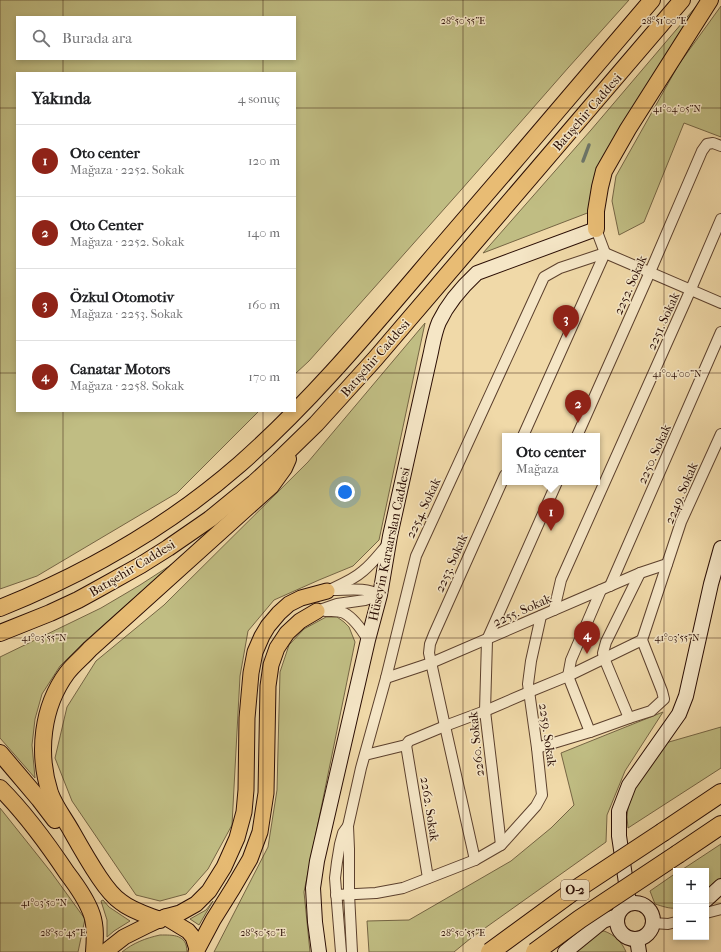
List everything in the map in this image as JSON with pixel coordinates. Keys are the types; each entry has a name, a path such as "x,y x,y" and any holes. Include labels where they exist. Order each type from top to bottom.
{"highway":[{"name":"Batışehir Caddesi","path":"296,410 371,328 652,0"},
{"name":"Batışehir Caddesi","path":"0,633 78,600 121,576 168,548 210,518 254,483 294,445 375,359 682,0"},
{"path":"596,229 596,210 604,172 628,129 710,0"},
{"name":"Batışehir Caddesi","path":"0,608 77,574 168,520 223,478 258,448 294,412"},
{"path":"162,918 132,908 120,902 110,892 83,853 69,826 56,808 46,778 43,759 43,737 46,718 56,691 67,673 271,486 284,468 294,445"},
{"path":"0,753 83,853"},
{"path":"0,778 13,801"},
{"path":"0,788 13,801 44,840 88,904 93,916 96,931 94,952"},
{"name":"O-2","path":"490,952 572,892 721,793"},
{"name":"O-2","path":"535,952 580,919 721,825"}],"main road":[{"name":"Hüseyin Karaarslan Caddesi","path":"319,952 313,888 324,832 368,640 380,595 389,542 431,352 439,323 448,306 477,273 596,229"},
{"path":"629,903 618,836 618,812 629,785 679,714 686,696 710,592 718,571 721,548"},
{"path":"105,952 124,937 162,918 180,913 196,904 209,891 224,867 237,838 244,812 246,790 247,718 251,673 255,652 262,636 278,613 289,604 301,598 327,591"},
{"path":"197,951 213,920 250,859 260,832 266,793 268,686 271,664 277,648 287,633 300,621 317,611"},
{"path":"709,897 721,886"},
{"path":"629,903 641,903 647,906 653,917 652,929 643,938 638,946 631,939 620,932 616,922 620,910 629,903"},
{"path":"564,952 603,922 617,916"},
{"path":"162,918 188,931 193,938 197,951"}],"street":[{"name":"2252. Sokak","path":"578,433 702,151 707,144 713,143 721,146"},
{"name":"2251. Sokak","path":"554,610 561,580 691,290 721,219"},
{"path":"524,433 605,253 596,229"},
{"path":"605,253 721,303"},
{"name":"2254. Sokak","path":"348,826 416,556 544,277 560,268 605,253"},
{"name":"2250. Sokak","path":"568,676 571,660 721,332"},
{"name":"2249. Sokak","path":"642,640 681,522 721,434"},
{"name":"2253. Sokak","path":"475,860 429,653 430,644 434,634 502,482"},
{"path":"487,640 556,485"},
{"path":"327,591 349,581 362,572 371,564 389,542"},
{"name":"2255. Sokak","path":"386,678 431,663 640,573 667,564"},
{"path":"629,718 603,653 606,642 640,573"},
{"path":"327,591 362,589 380,595"},
{"path":"317,611 336,604 365,600 380,595"},
{"path":"317,611 335,610 344,612 356,622 368,640"},
{"name":"2259. Sokak","path":"336,895 376,893 403,888 475,860 501,845 536,806 542,794 538,748 528,692 528,684 530,661 541,616"},
{"name":"2260. Sokak","path":"487,640 485,711 501,845"},
{"path":"365,754 406,745 409,741 568,676 642,640 664,699 651,711 538,748"},
{"path":"568,676 590,732"},
{"name":"2262. Sokak","path":"406,745 428,878"},
{"path":"348,826 350,849 349,894 352,952"},
{"path":"341,952 335,878 336,862 343,833 348,826"},
{"path":"709,912 721,908"},
{"path":"653,923 673,923"}],"shaded area":[{"path":"0,0 629,0 309,361 296,373 296,72 16,72 16,412 258,412 177,493 37,576 0,589"},
{"path":"699,3 590,212 483,253 591,130"},
{"path":"721,6 721,137 684,123 644,222 619,235 612,201 616,176 679,64"},
{"path":"425,323 379,540 353,566 274,600 248,631 240,676 232,825 208,869 186,894 160,901 136,895 72,801 55,758 67,707 96,661 164,605 308,462"},
{"path":"177,561 82,644 60,666 42,694 35,719 32,745 35,778 0,738 0,657 101,608"},
{"path":"326,617 337,617 344,622 349,627 355,642 304,892 310,952 214,952 268,847 277,790 280,672 289,645 304,629"},
{"path":"663,712 625,771 607,815 606,842 471,938 454,952 369,952 367,921 409,920 511,861 551,828 574,805 561,753"},
{"path":"721,727 721,768 628,828 627,817 629,799 662,744"},
{"path":"0,808 51,872 85,919 78,952 0,952"},
{"path":"721,844 721,878 709,888 709,868 685,868"},
{"path":"673,875 673,908 655,904 650,891"},
{"path":"103,900 109,907 130,921 107,937 107,920 101,901"},
{"path":"213,901 199,925 190,919 206,910"},
{"path":"604,931 618,939 626,952 571,952 597,932"},
{"path":"160,935 170,935 182,939 185,942 187,952 122,952 140,941"}],"waterway":[{"path":"583,161 589,145"}],"place":[{"name":"Özkul Otomotiv","path":"566,338"},
{"name":"Oto Center","path":"578,423"},
{"name":"Oto center","path":"551,531"},
{"name":"Canatar Motors","path":"587,654"}]}
